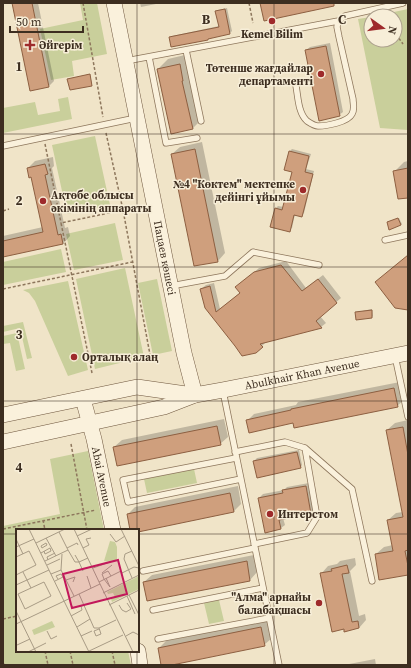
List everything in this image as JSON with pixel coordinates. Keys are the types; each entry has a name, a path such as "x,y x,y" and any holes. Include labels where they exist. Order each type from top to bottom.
{"main road":[{"name":"Пацаев көшесі","path":"114,3 184,353 195,395"},
{"name":"Abulkhair Khan Avenue","path":"3,442 164,407 195,395 401,354"},
{"name":"Abulkhair Khan Avenue","path":"3,415 137,387 195,395"},
{"name":"Abai Avenue","path":"84,399 113,529"},
{"path":"138,652 140,665"}],"lane":[{"path":"125,62 338,22 345,16 403,3"},
{"path":"296,86 301,112 307,121 316,126 328,126 343,121 352,115 354,109 353,99 337,28 338,22"},
{"path":"186,50 201,121"},
{"path":"149,57 166,143 196,138"},
{"path":"3,146 137,118"},
{"path":"385,240 408,235"},
{"path":"171,286 225,276 253,252 319,265"},
{"path":"401,354 408,417"},
{"path":"223,390 279,665"},
{"path":"241,479 128,502 123,480 236,455 285,442 305,448 352,489 372,581"},
{"path":"143,571 307,533 317,517 305,448"},
{"path":"153,610 263,588"},
{"path":"158,639 269,618"}],"path":[{"path":"82,3 151,360"},
{"path":"249,3 253,23"},
{"path":"44,137 92,373"},
{"path":"3,211 9,209"},
{"path":"61,223 123,210"},
{"path":"3,289 132,262"},
{"path":"70,444 87,529"},
{"path":"3,528 100,509"},
{"path":"43,520 45,529"},
{"path":"19,525 20,529"},
{"path":"3,619 16,616"},
{"path":"45,652 48,665"},
{"path":"70,652 73,665"},
{"path":"112,652 114,665"}],"green space":[{"path":"80,3 97,3 107,54 72,61 74,76 51,80 40,29 83,20"},
{"path":"408,9 408,130 380,128 364,48 403,48 403,10"},
{"path":"363,18 363,44 358,19"},
{"path":"68,97 72,119 3,133 3,108 35,102 38,115 60,111 58,99"},
{"path":"95,136 110,205 67,214 52,145"},
{"path":"115,223 123,260 74,270 66,234"},
{"path":"61,249 66,272 3,285 3,262"},
{"path":"125,268 144,357 95,369 76,279"},
{"path":"157,279 172,351 153,355 138,283"},
{"path":"68,281 88,370 68,376 35,301 29,293 23,290"},
{"path":"23,322 32,358 27,359 20,328 3,332 3,326"},
{"path":"17,333 25,369 16,371 10,343 3,344 3,336"},
{"path":"88,451 104,529 16,529 16,652 128,652 131,665 3,665 3,526 60,514 50,459"},
{"path":"194,469 197,483 147,493 144,479"},
{"path":"219,600 224,621 209,624 204,603"}],"building":[{"name":"Әйгерім","path":"12,3 32,3 49,87 30,91"},
{"path":"260,3 334,3 334,6 264,21"},
{"path":"225,9 230,34 171,47 169,37 219,27 215,11"},
{"name":"Төтенше жағдайлар департаменті","path":"326,46 340,116 319,121 305,50"},
{"path":"180,64 182,81 193,129 171,134 157,69"},
{"path":"90,74 92,86 70,90 67,79"},
{"path":"195,149 218,262 194,266 171,154"},
{"path":"289,151 309,156 305,172 313,174 302,217 294,215 290,232 270,227 275,208 282,210 292,172 284,170"},
{"name":"Ақтөбе облысы әкімінің аппараты","path":"45,164 48,174 45,175 58,235 61,234 63,244 3,257 3,241 43,232 31,177 29,178 27,168"},
{"path":"408,168 408,198 398,199 393,171"},
{"path":"398,218 401,225 389,230 387,222"},
{"path":"408,255 408,310 395,308 375,282"},
{"path":"281,265 302,291 318,279 337,303 316,321 322,328 260,344 263,347 256,353 242,356 205,308 200,289 210,286 216,312 240,293 235,287 254,272"},
{"path":"372,310 372,318 356,320 355,312"},
{"path":"394,388 398,407 294,428 293,423 249,433 246,420 291,409"},
{"path":"217,426 221,445 117,466 113,447"},
{"path":"403,427 408,455 408,550 405,551 408,575 379,580 375,554 393,551 387,520 403,517 386,430"},
{"path":"297,452 301,468 257,478 253,461"},
{"path":"306,486 311,514 279,520 281,529 265,533 258,498 283,493 282,490"},
{"path":"230,493 234,512 139,532 139,529 130,529 127,514"},
{"path":"247,561 250,581 147,601 143,582"},
{"path":"347,565 349,573 342,574 352,622 358,621 359,628 344,632 344,629 332,632 320,573 332,571 331,569"},
{"path":"261,627 265,646 172,665 161,665 158,648"}],"place":[{"name":"Kemel Bilim","path":"272,21"},
{"name":"Әйгерім","path":"30,45"},
{"name":"Төтенше жағдайлар департаменті","path":"321,74"},
{"name":"№4 \"Көктем\" мектепке дейінгі ұйымы","path":"303,190"},
{"name":"Ақтөбе облысы әкімінің аппараты","path":"43,201"},
{"name":"Орталық алаң","path":"74,357"},
{"name":"Интерстом","path":"270,514"},
{"name":"\"Алма\" арнайы балабақшасы","path":"319,603"}]}
